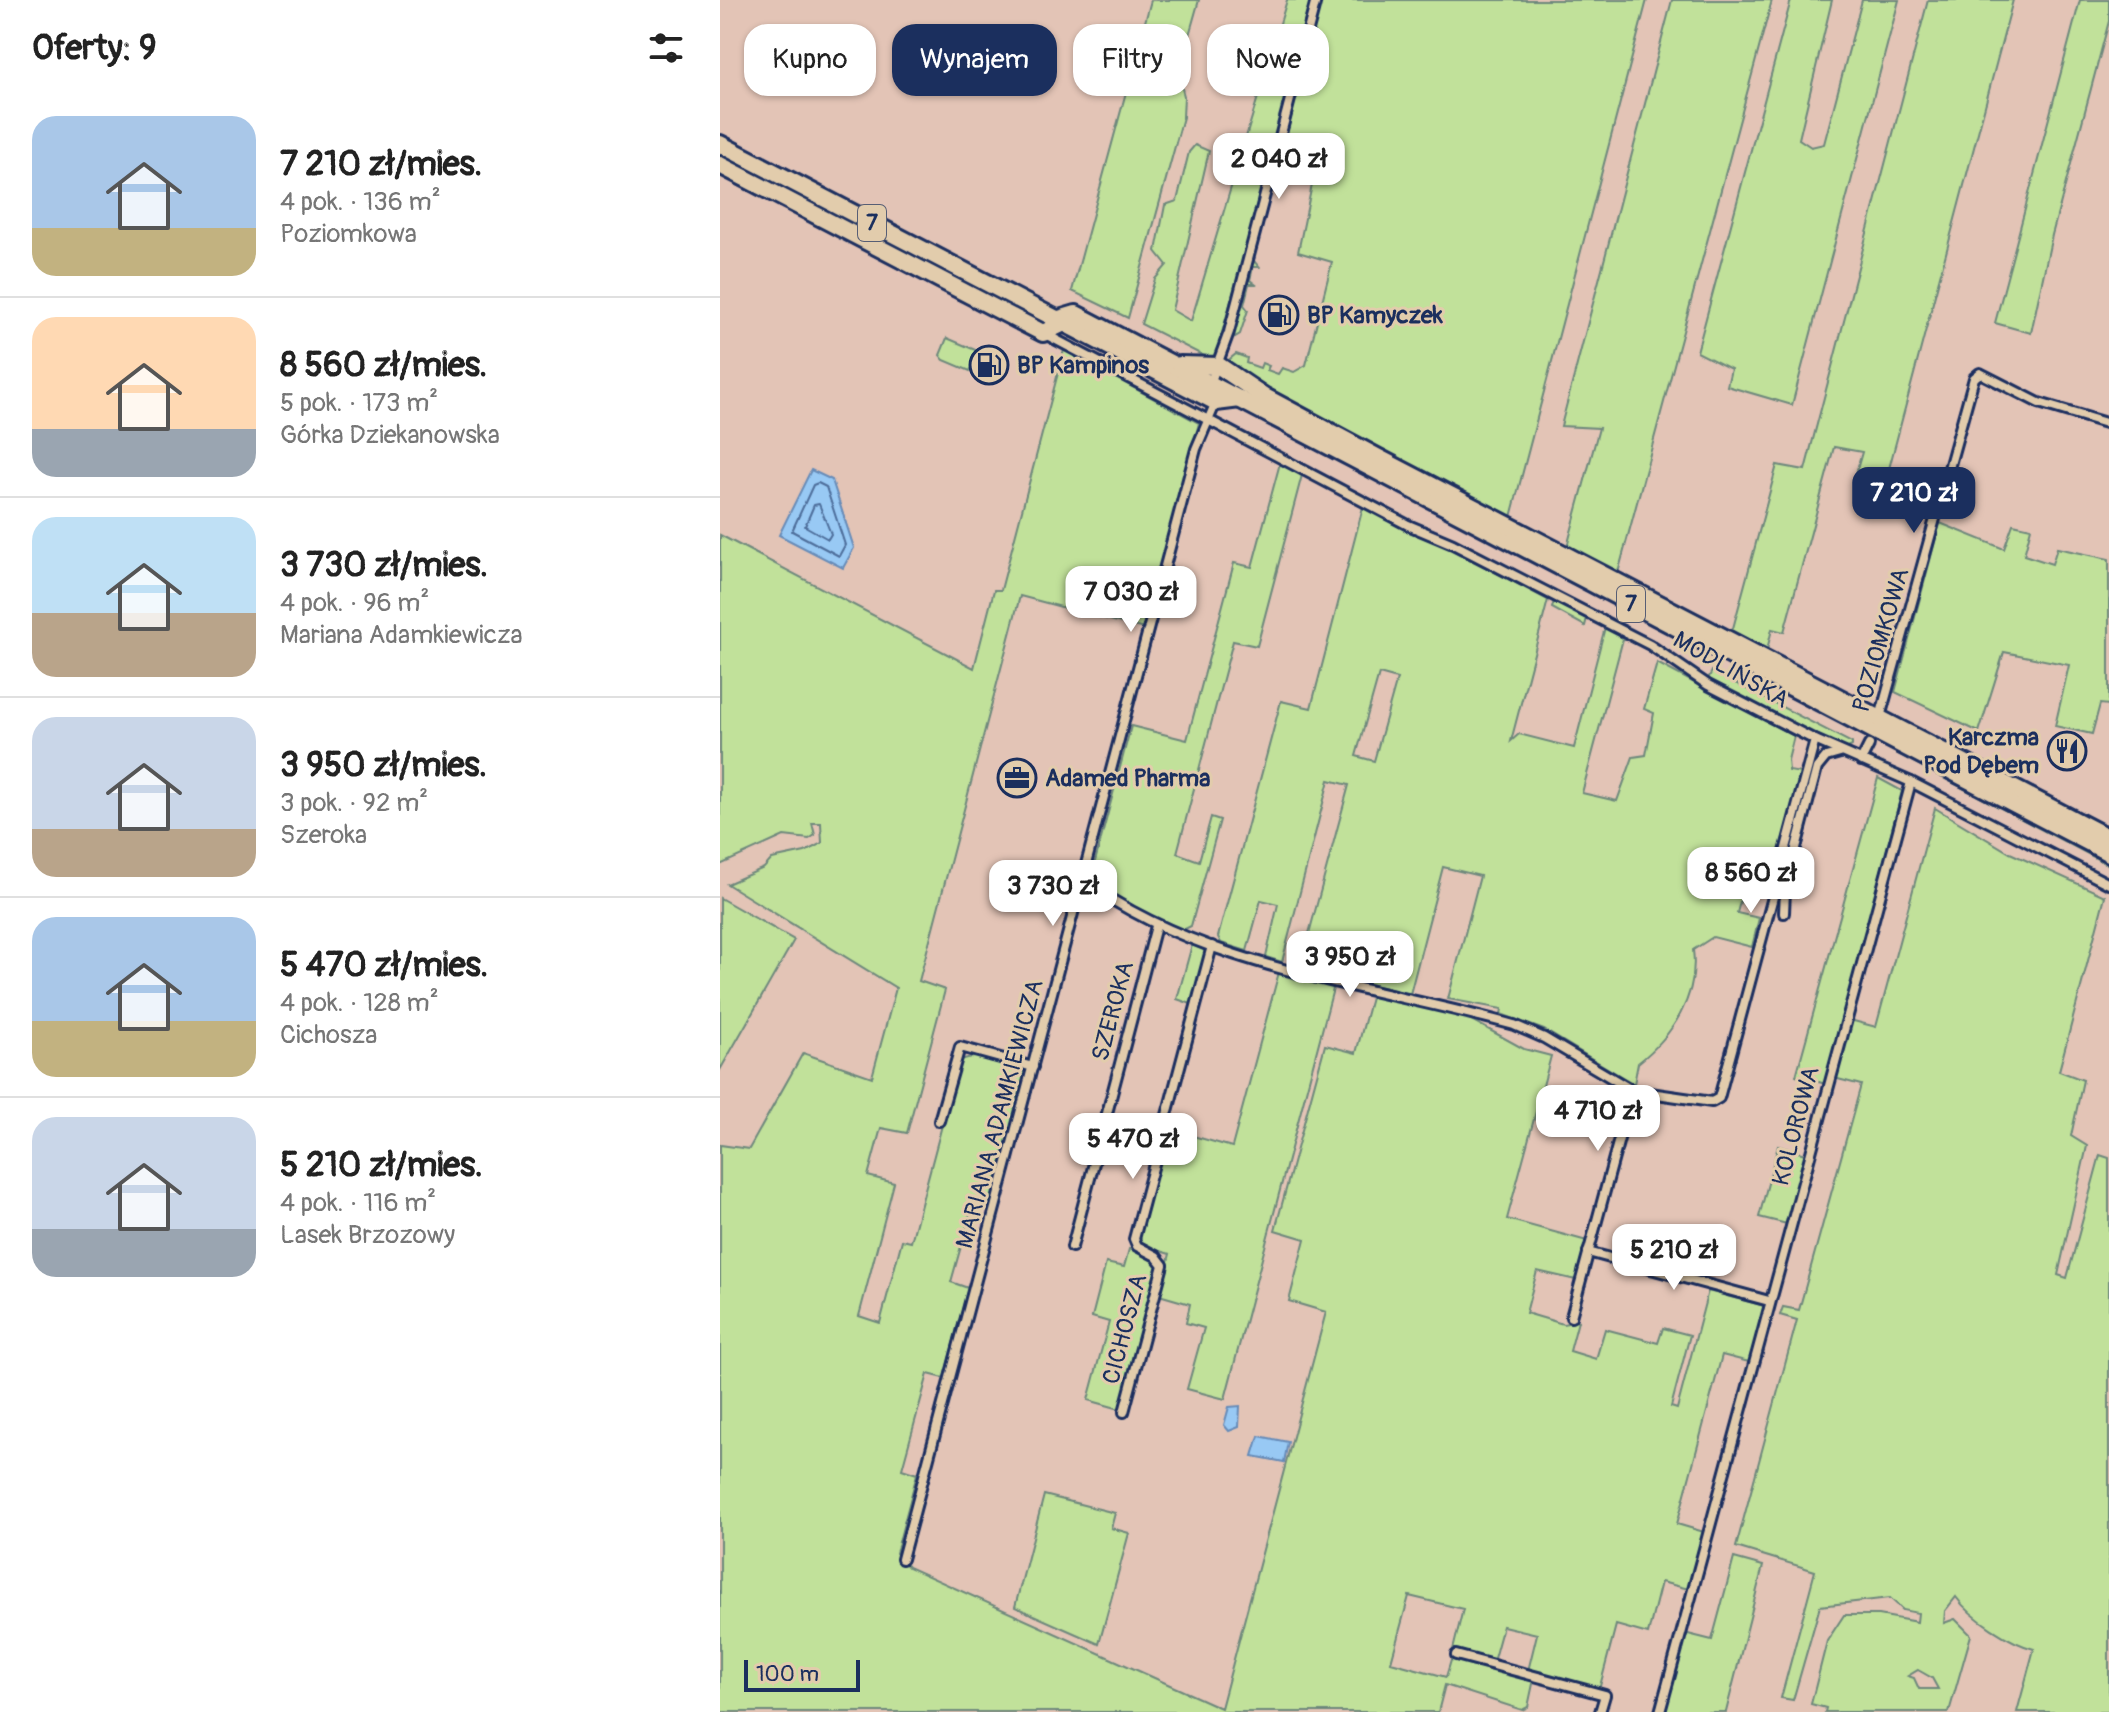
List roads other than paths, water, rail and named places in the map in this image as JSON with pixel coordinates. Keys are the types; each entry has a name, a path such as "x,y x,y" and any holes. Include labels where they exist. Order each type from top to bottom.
{"highway":[{"name":"7","path":"720,144 1066,321 1203,388 1240,399 2109,853"},
{"path":"720,165 1047,335 1066,321"},
{"path":"934,256 942,281"},
{"name":"7","path":"1066,321 1174,365 1216,402"},
{"path":"1174,365 1219,366 1265,397 1875,731 2109,838"},
{"path":"1216,402 1240,399"}],"street":[{"path":"1203,388 1219,366 1316,0"},
{"name":"MODLIŃSKA","path":"1047,335 1650,645 1705,683 1815,740 1911,782 2109,884"},
{"name":"POZIOMKOWA","path":"1875,731 1974,378 1980,373 2039,403 2109,424"},
{"name":"MARIANA ADAMKIEWICZA","path":"902,1559 1207,419 1216,402"},
{"path":"1861,761 1875,731"},
{"path":"1083,880 1123,909 1156,926 1212,946 1514,1025 1544,1038 1635,1092 1712,1102 1719,1098 1815,740"},
{"path":"1784,913 1784,894 1817,768 1826,757 1841,753"},
{"name":"KOLOROWA","path":"1660,1712 1911,782"},
{"name":"SZEROKA","path":"1072,1247 1156,926"},
{"name":"CICHOSZA","path":"1124,1412 1163,1265 1156,1256 1137,1246 1134,1239 1212,946"},
{"path":"939,1121 960,1047 1033,1067"},
{"path":"1571,1317 1627,1107 1635,1092"},
{"path":"1588,1252 1769,1301"},
{"path":"1456,1655 1605,1695 1600,1712"}],"water":[{"path":"811,470 832,480 854,548 843,568 779,535"},
{"path":"1240,1406 1239,1427 1229,1431 1224,1425 1229,1407"},
{"path":"1259,1436 1288,1442 1284,1462 1253,1456"}],"place":[{"name":"BP Kamyczek","path":"1279,315"},
{"name":"BP Kampinos","path":"989,365"},
{"name":"Karczma Pod Dębem","path":"2067,751"},
{"name":"Adamed Pharma","path":"1017,778"}]}
